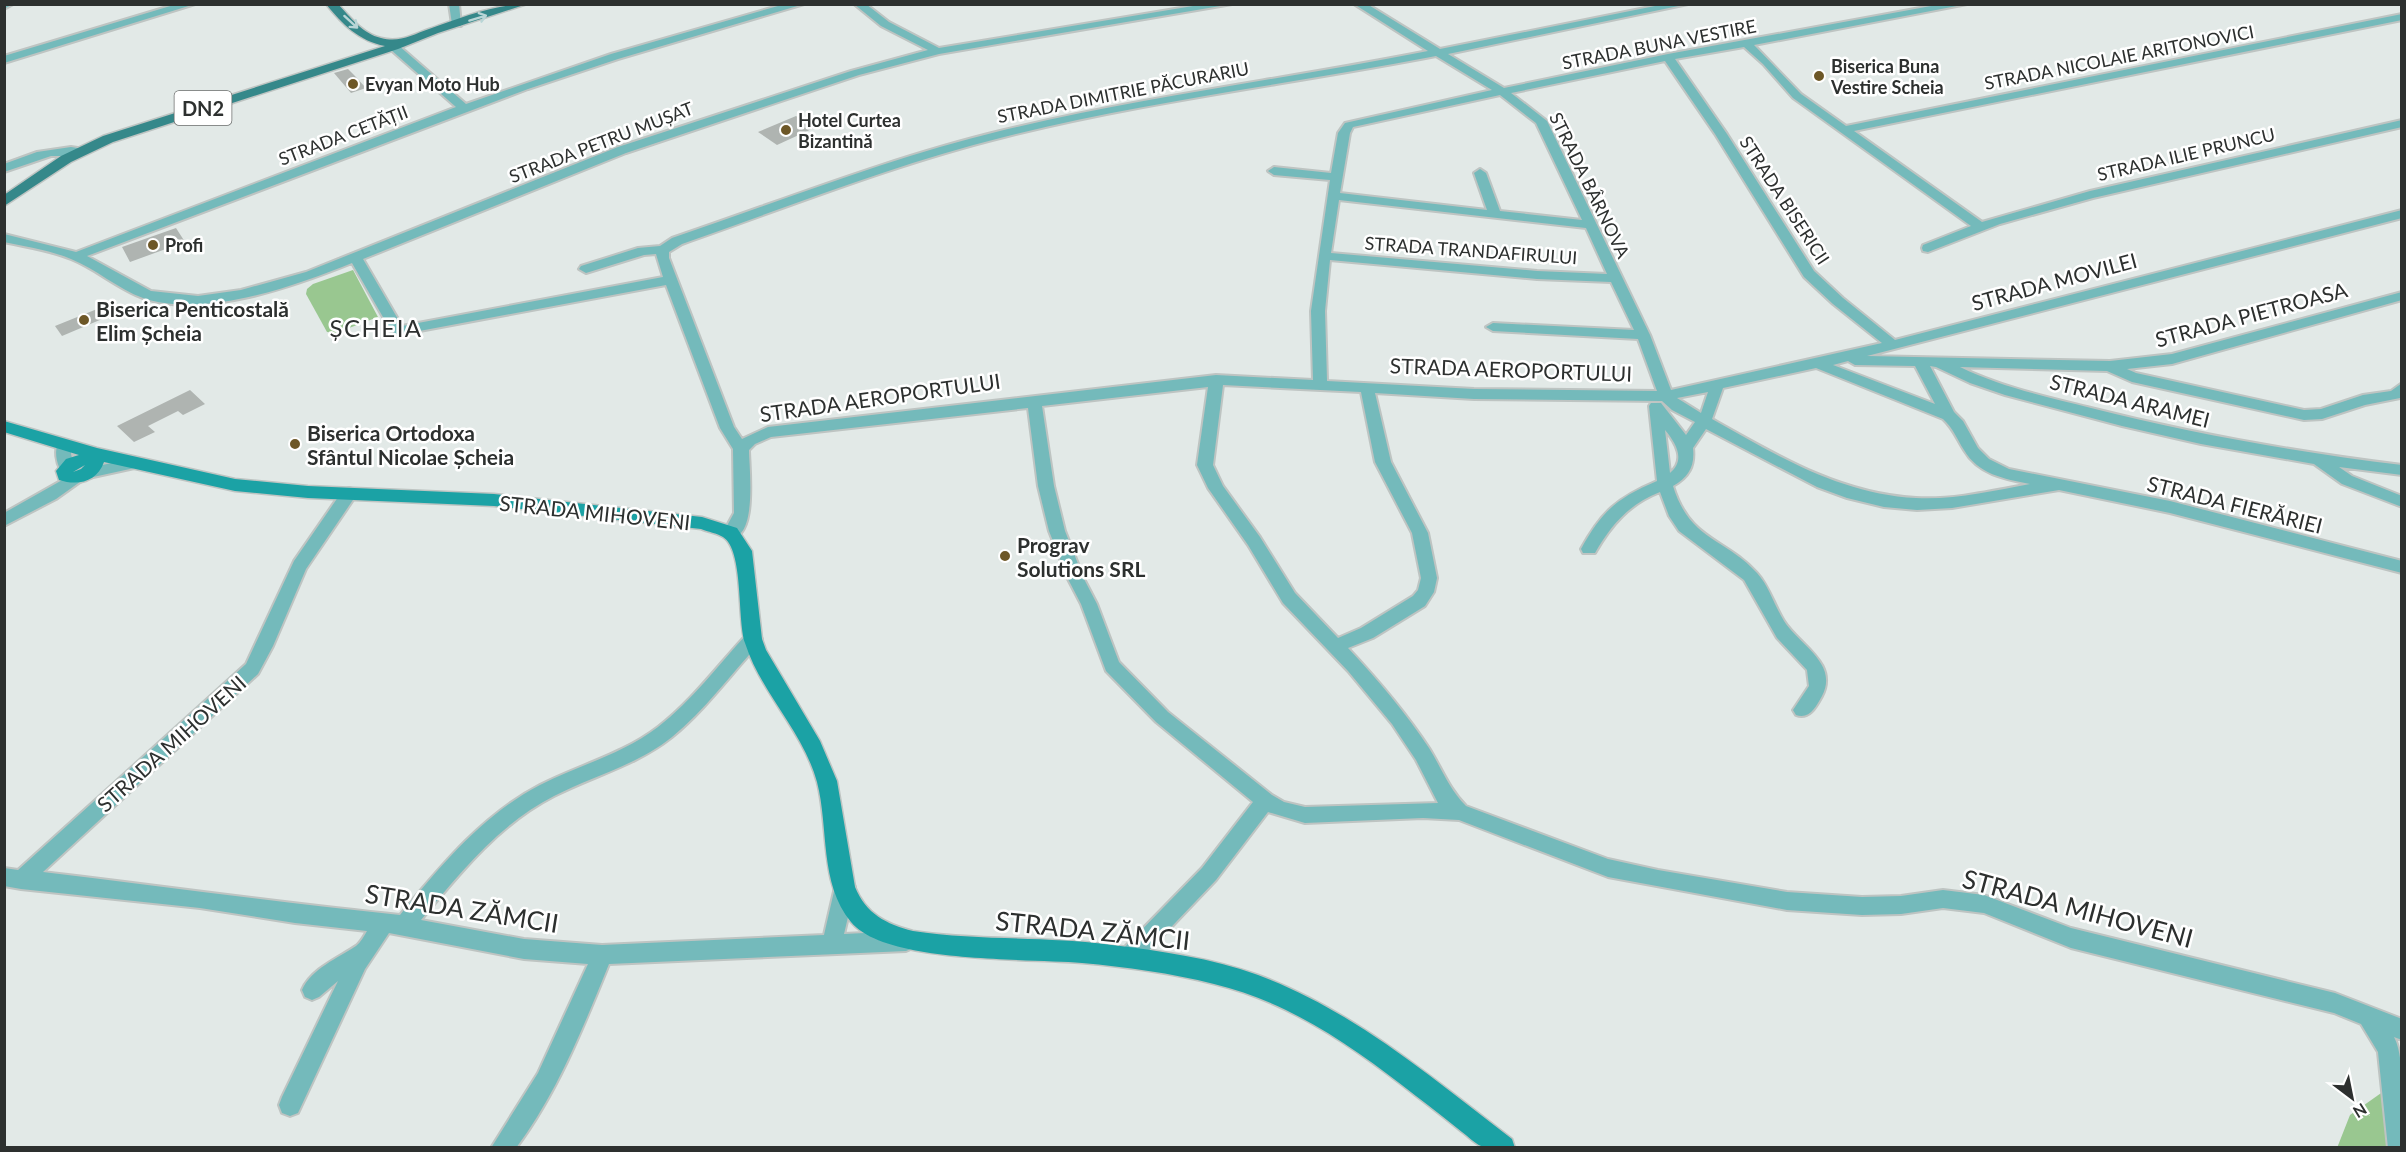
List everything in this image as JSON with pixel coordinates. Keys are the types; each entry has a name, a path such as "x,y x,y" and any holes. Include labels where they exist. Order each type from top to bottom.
{"main road":[{"path":"331,4 370,40 390,43 522,4"},
{"path":"327,67 394,47 434,31"},
{"name":"DN2","path":"4,202 80,152 124,134 327,67 366,49 370,40"},
{"name":"STRADA MIHOVENI","path":"4,426 64,445 81,466 134,463 235,486 551,505 684,521 715,526 731,532"},
{"name":"STRADA ZĂMCII","path":"731,532 741,544 745,558 753,639 762,661 806,730 821,763 833,803 844,887 859,916 872,926 914,941 1129,957 1227,976 1258,986 1285,998 1355,1038 1503,1148"}],"street":[{"path":"4,60 190,4"},
{"path":"454,4 457,24"},
{"name":"STRADA CETĂȚII","path":"76,256 465,109 640,49 799,4"},
{"path":"859,4 885,24 938,51"},
{"name":"STRADA PETRU MUȘAT","path":"4,238 58,249 76,256 147,295 198,300 242,294 270,288 356,258 633,146 855,74 938,51 1227,4"},
{"name":"STRADA BÂRNOVA","path":"1359,4 1503,92 1541,121 1643,335 1659,401"},
{"name":"STRADA DIMITRIE PĂCURARIU","path":"586,269 644,251 663,250 677,242 849,182 1001,134 1150,102 1437,52 1683,4"},
{"name":"STRADA BUNA VESTIRE","path":"1320,385 1318,311 1324,256 1344,133 1353,123 1668,57 1962,4"},
{"name":"STRADA NICOLAIE ARITONOVICI","path":"1844,130 2402,17"},
{"path":"1746,43 1767,62 1797,96 1980,227"},
{"path":"394,47 465,109"},
{"name":"STRADA BISERICII","path":"1668,57 1721,135 1809,274 1838,301 1892,344"},
{"name":"STRADA ILIE PRUNCU","path":"1928,248 1980,227 2090,195 2402,123"},
{"path":"4,168 64,150 80,152"},
{"path":"1274,171 1336,177"},
{"path":"1480,173 1496,216"},
{"path":"1333,196 1591,225"},
{"name":"STRADA MOVILEI","path":"1717,385 1833,360 2039,309 2402,214"},
{"name":"STRADA AEROPORTULUI","path":"663,250 662,258 727,428 741,449 750,440 768,432 1216,380 1659,401 1717,385"},
{"name":"STRADA TRANDAFIRULUI","path":"1324,256 1537,275 1616,278"},
{"path":"356,258 398,331 670,280"},
{"name":"STRADA PIETROASA","path":"1833,360 2110,366 2172,359 2402,296"},
{"path":"1493,327 1643,335"},
{"path":"1920,361 1948,415"},
{"name":"STRADA ARAMEI","path":"1937,361 1976,381 2073,409 2213,442 2318,461 2402,470"},
{"path":"1816,363 1948,415 1959,423 1977,457 1990,467 2005,474 2058,485"},
{"name":"STRADA PIETROASA","path":"2110,366 2132,377 2304,415 2322,414 2363,400 2395,395 2402,388"},
{"path":"1216,380 1205,465 1209,474 1289,598 1335,646 1398,719 1423,755 1446,799 1459,812"},
{"path":"1685,448 1705,421 1717,385"},
{"name":"STRADA AEROPORTULUI","path":"1335,646 1367,633 1419,601 1426,592 1429,578 1420,533 1383,462 1367,388"},
{"path":"1034,400 1046,486 1057,531 1076,579 1089,604 1112,666 1137,694 1265,801 1280,808 1305,815 1423,810 1459,812"},
{"path":"1659,401 1705,421 1814,479 1839,489 1887,501 1917,504 1955,502 2058,485"},
{"path":"1589,549 1606,524 1628,500 1641,492 1675,479 1686,464 1685,448 1659,401"},
{"path":"1659,401 1659,441 1670,503 1677,519 1743,570 1759,586 1783,632 1812,664 1818,674 1819,686 1802,710"},
{"path":"64,445 63,454 81,466 134,463"},
{"path":"731,532 740,521 742,513 741,449"},
{"name":"STRADA ARAMEI","path":"2318,461 2347,480 2402,502"},
{"path":"7,519 50,495 81,466"},
{"name":"STRADA FIERĂRIEI","path":"2058,485 2170,507 2402,567"},
{"name":"STRADA MIHOVENI","path":"13,878 252,669 270,636 279,607 295,574 349,494"},
{"path":"312,990 336,969 364,952 531,799 620,758 664,732 753,639"},
{"path":"1129,957 1209,874 1265,801"},
{"name":"STRADA MIHOVENI","path":"1459,812 1608,868 1658,879 1820,904 1901,905 1943,900 1983,904 2071,938 2335,1004 2402,1030"},
{"name":"STRADA ZĂMCII","path":"13,878 200,899 295,914 394,924 483,944 602,955 914,941"},
{"path":"832,944 844,887"},
{"path":"290,1105 337,1003 364,952"},
{"path":"502,1148 514,1134 548,1074 602,955"},
{"path":"2369,1017 2389,1049 2399,1148"}],"green space":[{"path":"353,270 378,317 336,333 327,332 306,294 307,289 313,284"},
{"path":"2401,1079 2401,1147 2337,1148 2350,1115"}],"building":[{"name":"Evyan Moto Hub","path":"348,69 366,88 351,93 334,73"},
{"name":"Hotel Curtea Bizantină","path":"796,116 814,128 777,145 758,132"},
{"name":"Profi","path":"176,228 185,242 130,262 122,247"},
{"name":"Biserica Penticostală Elim Șcheia","path":"107,305 114,314 62,336 55,326"},
{"path":"190,390 205,404 183,415 178,411 148,426 155,432 134,442 117,426"}],"place":[{"name":"Biserica Buna Vestire Scheia","path":"1819,76"},
{"name":"Evyan Moto Hub","path":"353,84"},
{"name":"Hotel Curtea Bizantină","path":"786,130"},
{"name":"Profi","path":"153,245"},
{"name":"Biserica Penticostală Elim Șcheia","path":"84,320"},
{"name":"Biserica Ortodoxa Sfântul Nicolae Șcheia","path":"295,444"},
{"name":"Prograv Solutions SRL","path":"1005,556"}],"district":[{"name":"ȘCHEIA","path":"376,327"}]}
